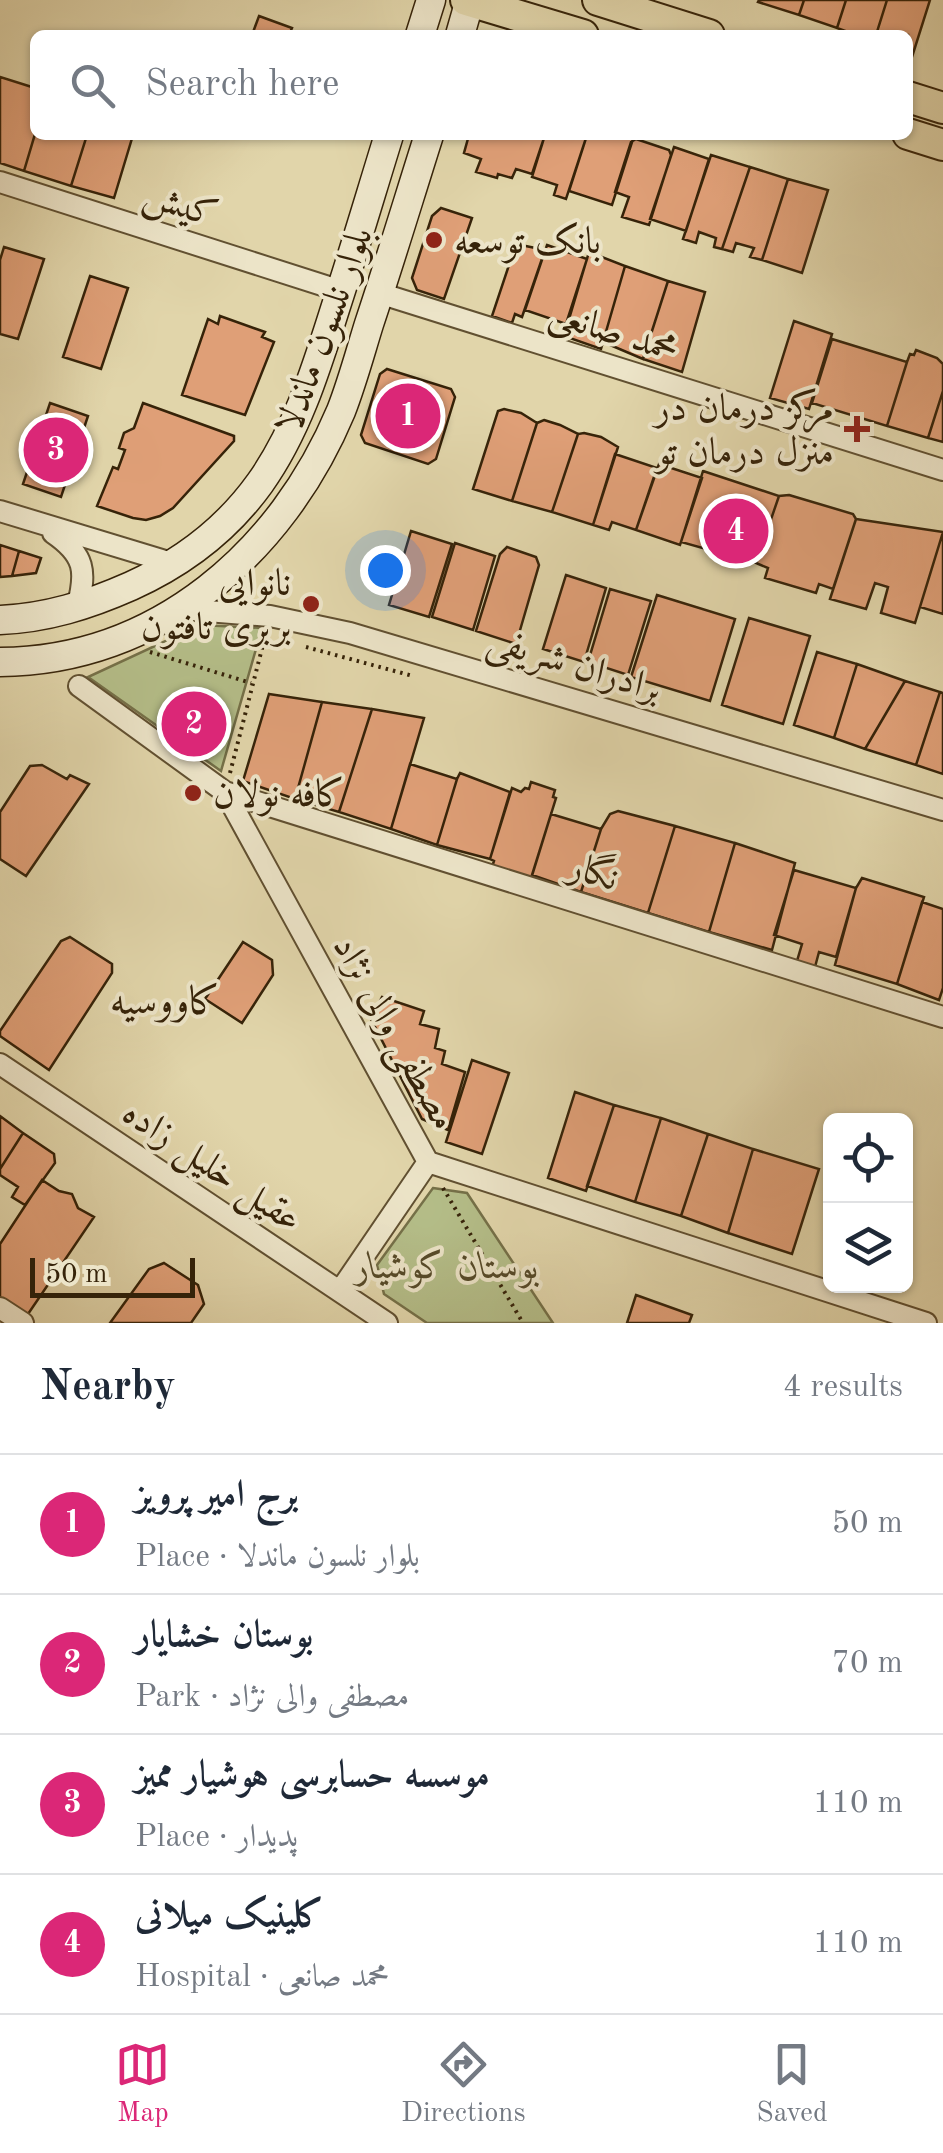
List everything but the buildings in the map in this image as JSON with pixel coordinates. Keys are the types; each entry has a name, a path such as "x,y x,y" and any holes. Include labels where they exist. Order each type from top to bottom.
{"main road":[{"path":"461,30 469,0 565,30"},
{"path":"598,0 694,30"},
{"path":"913,99 943,108"},
{"path":"913,136 943,145"},
{"name":"بلوار نلسون ماندلا","path":"0,620 77,608 111,595 175,564 236,511 284,443 316,372 387,140"},
{"name":"بلوار نلسون ماندلا","path":"0,662 96,647 161,622 218,582 292,502 342,410 428,140"}],"street":[{"name":"کیش","path":"0,182 341,291"},
{"name":"محمد صانعی","path":"379,294 943,470"},
{"path":"0,510 175,564"},
{"path":"40,523 71,546 79,558 84,574 77,608"},
{"name":"برادران شریفی","path":"182,609 270,616 350,633 943,810"},
{"name":"مصطفی والی نژاد","path":"79,686 225,792 428,1162 926,1323"},
{"name":"نگار","path":"225,792 943,1017"},
{"name":"عقیل خلیل زاده","path":"0,1064 387,1323"},
{"path":"340,1292 428,1162"},
{"path":"0,1308 23,1323"}],"path":[{"path":"225,792 270,616"},
{"path":"136,648 253,683"},
{"path":"428,1162 524,1323"}],"green space":[{"path":"200,625 262,628 221,771 88,677"},
{"name":"بوستان کوشیار","path":"433,1188 467,1193 553,1323 427,1323 384,1294 377,1265"}],"place":[{"name":"بانک توسعه","path":"434,240"},
{"name":"برج امیر پرویز","path":"408,416"},
{"name":"مرکز درمان در منزل درمان تو","path":"857,429"},
{"name":"موسسه حسابرسی هوشیار ممیز","path":"56,450"},
{"name":"کلینیک میلانی","path":"736,531"},
{"name":"نانوایی بربری تافتون","path":"311,604"},
{"name":"بوستان خشایار","path":"194,724"},
{"name":"کافه نولان","path":"193,793"}],"district":[{"name":"کاووسیه","path":"165,1000"}]}
